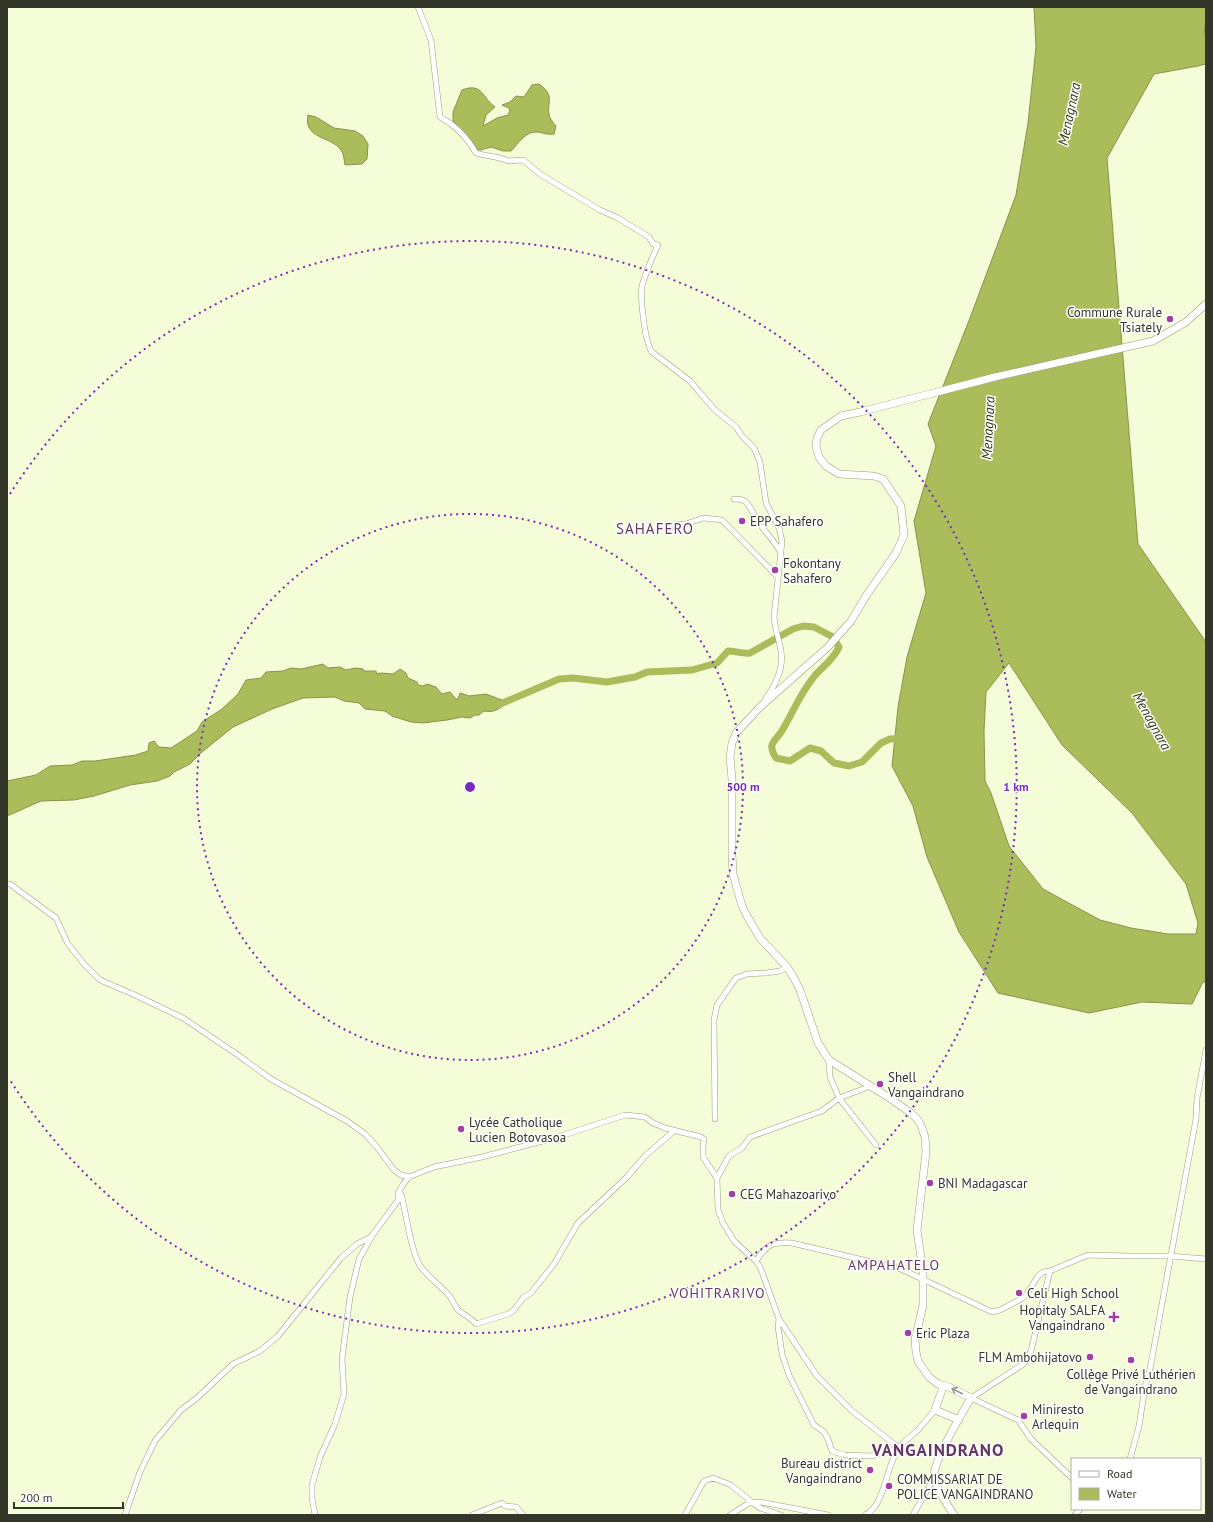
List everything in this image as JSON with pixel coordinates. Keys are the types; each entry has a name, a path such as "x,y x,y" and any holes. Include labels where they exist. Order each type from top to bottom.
{"main road":[{"path":"954,1515 934,1478 935,1471 946,1443 970,1398 949,1387 943,1387 925,1373 918,1361 915,1340 923,1305 923,1280 917,1230 926,1152 924,1131 917,1119 911,1113 829,1060 818,1043 800,990 787,968 760,938 742,906 733,874 732,779 730,758 732,743 736,733 760,707 828,647 851,621 866,596 896,553 904,534 901,506 883,479 874,476 839,474 826,466 819,457 816,446 817,438 821,430 841,416 995,377 1153,340 1186,322 1206,304"},
{"path":"943,1387 935,1410 959,1420"}],"street":[{"path":"418,7 431,40 440,117 450,122 470,143 476,153 486,157 504,159 508,162 523,160 540,174 649,237 654,244 658,245 650,262 642,287 645,332 649,348 652,352 690,381 714,409 736,427 742,436 754,448 760,462 766,503 779,528 782,541 774,617 781,651 780,673 777,683 760,707"},
{"path":"734,498 742,499 746,502 756,519 774,540 780,551"},
{"path":"672,525 686,524 703,518 722,520 778,577"},
{"path":"7,884 10,884 56,918 68,944 84,964 100,980 183,1018 238,1054 271,1079 348,1121 366,1134 394,1170 401,1175 410,1177"},
{"path":"715,1119 714,1020 717,1005 736,978 747,974 766,974 787,968"},
{"path":"1130,1458 1139,1426 1196,1119 1198,1086 1206,1050"},
{"path":"829,1060 830,1077 840,1098 876,1145"},
{"path":"871,1086 840,1098 822,1111 750,1137 742,1148 729,1156 717,1178 718,1210 723,1223 734,1241 756,1262 761,1269 779,1319 817,1376 851,1410 899,1448"},
{"path":"315,1515 312,1498 312,1485 320,1457 333,1429 344,1394 342,1360 350,1297 359,1259 371,1237 399,1199 398,1193 410,1177 434,1167 482,1157 558,1137 626,1115 645,1117 653,1123 674,1132 701,1137 704,1139 703,1157 717,1178"},
{"path":"398,1193 401,1194 407,1213 412,1245 420,1264 428,1276 444,1289 458,1310 472,1319 476,1324 513,1311 524,1297 531,1293 554,1264 578,1223 627,1177 646,1155 674,1132"},
{"path":"125,1515 140,1472 155,1441 181,1410 233,1364 260,1351 278,1336 341,1258 357,1244 371,1237"},
{"path":"756,1262 762,1252 770,1244 779,1242 792,1243 901,1269 992,1312 1000,1310 1021,1299 1027,1294 1042,1272 1050,1271 1088,1255 1170,1256 1206,1259"},
{"path":"970,1398 1022,1365 1027,1360 1031,1351 1050,1271"},
{"path":"779,1319 778,1327 782,1354 789,1376 814,1425 824,1432 832,1451 845,1455 871,1456 899,1448"},
{"path":"970,1398 1018,1420 1031,1439 1071,1477"},
{"path":"865,1515 876,1507 889,1469 899,1448 917,1431 935,1410"},
{"path":"686,1515 704,1481 713,1478 732,1484 760,1508 781,1515"},
{"path":"913,1515 934,1478"},
{"path":"730,1515 749,1503 768,1502 828,1515"},
{"path":"472,1515 502,1503 505,1506 516,1507 522,1515"}],"water":[{"name":"Menagnara","path":"1034,7 1206,7 1204,33 1206,37 1206,64 1154,74 1107,158 1138,544 1206,642 1206,982 1203,982 1192,1004 1142,1002 1089,1013 998,993 959,932 927,857 913,806 892,766 898,707 907,657 926,593 914,521 936,446 928,424 1016,195 1028,123 1036,47","holes":["1009,663 1062,745 1132,813 1186,884 1198,923 1196,934 1168,934 1131,928 1100,920 1043,889 1009,846 991,793 985,781 984,731 986,692"]},
{"path":"539,84 548,92 550,118 556,126 554,134 538,132 529,133 511,151 503,151 491,147 478,150 453,121 453,112 462,90 469,88 478,89 495,107 486,115 483,126 497,118 508,115 510,111 509,108 502,105 510,102 516,96 524,97 532,85"},
{"path":"308,115 316,117 334,128 355,131 363,136 368,144 367,159 362,164 345,165 341,150 337,145 319,136 310,129"},
{"path":"323,664 328,668 340,667 346,670 356,668 363,669 364,671 376,671 377,674 393,674 400,669 406,673 408,678 417,682 418,685 423,686 427,684 436,687 442,694 450,692 456,699 458,699 460,693 469,696 486,694 507,702 497,710 484,711 479,715 475,715 470,718 462,717 423,723 411,722 392,716 385,711 365,709 359,703 344,701 335,697 303,698 272,709 233,727 202,752 190,764 174,772 170,776 157,781 130,785 94,796 74,800 41,801 7,816 7,781 36,775 50,766 72,765 82,761 95,761 136,755 148,751 149,743 154,741 159,747 171,748 197,731 202,722 222,709 238,694 246,680 261,678 266,672 283,671 291,668 301,669"}],"waterway":[{"path":"498,705 559,679 573,678 607,682 635,677 647,672 692,670 717,663 728,651 750,653 793,629 803,626 814,627 833,637 839,647 831,660 808,684 783,729 773,742 772,749 776,758 790,761 810,748 821,751 834,763 849,766 862,762 881,743 890,739 904,738"}],"place":[{"name":"Commune Rurale Tsiately","path":"1170,319"},
{"name":"EPP Sahafero","path":"742,521"},
{"name":"Fokontany Sahafero","path":"775,570"},
{"name":"Shell Vangaindrano","path":"880,1084"},
{"name":"Lycée Catholique Lucien Botovasoa","path":"461,1129"},
{"name":"BNI Madagascar","path":"930,1183"},
{"name":"CEG Mahazoarivo","path":"732,1194"},
{"name":"Celi High School","path":"1019,1293"},
{"name":"Hopitaly SALFA Vangaindrano","path":"1114,1317"},
{"name":"Eric Plaza","path":"908,1333"},
{"name":"FLM Ambohijatovo","path":"1090,1357"},
{"name":"Collège Privé Luthérien de Vangaindrano","path":"1131,1360"},
{"name":"Miniresto Arlequin","path":"1024,1416"},
{"name":"Bureau district Vangaindrano","path":"870,1470"},
{"name":"COMMISSARIAT DE POLICE VANGAINDRANO","path":"889,1486"}],"district":[{"name":"SAHAFERO","path":"655,528"},
{"name":"AMPAHATELO","path":"894,1265"},
{"name":"VOHITRARIVO","path":"718,1293"},
{"name":"VANGAINDRANO","path":"938,1450"}]}
